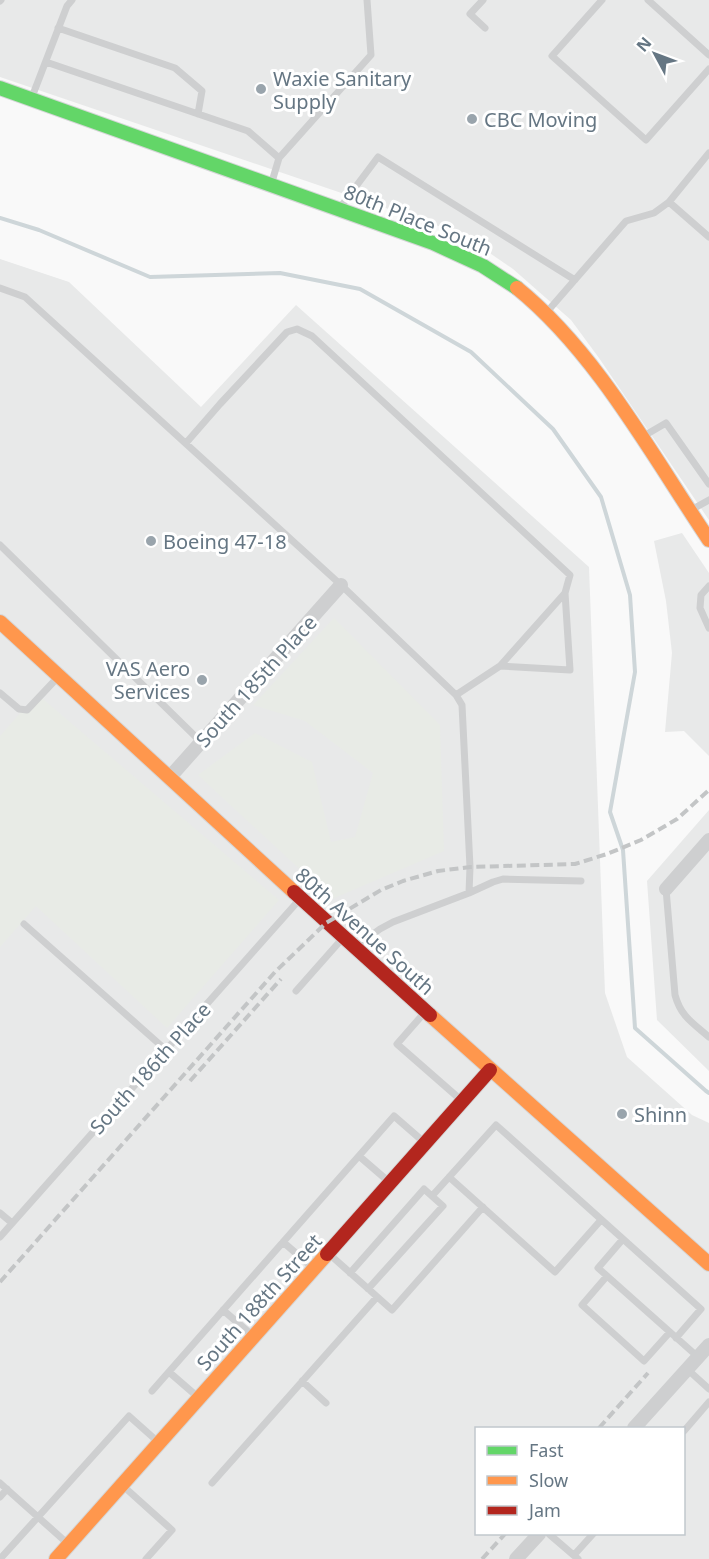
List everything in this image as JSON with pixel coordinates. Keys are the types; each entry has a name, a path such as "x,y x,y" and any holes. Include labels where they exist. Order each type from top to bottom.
{"street":[{"name":"80th Place South","path":"0,88 433,243 492,271 511,283 546,313 589,361 709,540"},
{"name":"South 185th Place","path":"170,777 341,585"},
{"name":"80th Avenue South","path":"0,622 354,948 709,1264"},
{"path":"666,889 709,840"},
{"name":"South 188th Street","path":"56,1559 490,1070"},
{"path":"635,1427 709,1345"},
{"path":"516,1559 537,1535"}],"lane":[{"path":"32,99 58,28 72,0"},
{"path":"271,185 279,158 371,55 368,0"},
{"path":"483,0 470,14 485,28"},
{"path":"602,0 552,56 646,140 709,69"},
{"path":"648,0 709,55"},
{"path":"58,28 175,68 202,91 198,114"},
{"path":"46,62 249,131 279,158"},
{"path":"546,313 626,221 654,213 669,202 709,153"},
{"path":"339,209 378,157 574,280"},
{"path":"669,202 709,237"},
{"path":"0,288 25,297 341,585 456,694 462,705 470,893"},
{"path":"186,443 287,332 297,329 312,336 570,575 565,593 570,670 500,666"},
{"path":"642,438 666,423 709,484"},
{"path":"689,511 709,500"},
{"path":"0,545 201,742"},
{"path":"709,586 701,595 700,608 709,628"},
{"path":"456,694 500,666 565,593"},
{"path":"0,693 19,709 27,710 59,676"},
{"path":"354,948 393,922 503,879 581,881"},
{"path":"666,889 675,995 678,1006 682,1013 709,1037"},
{"name":"South 186th Place","path":"0,1237 300,899"},
{"path":"24,924 166,1050"},
{"path":"296,991 343,938"},
{"path":"425,1012 397,1044 462,1101"},
{"path":"152,1391 394,1116 425,1143"},
{"path":"432,1196 496,1125 701,1309 676,1338"},
{"path":"359,1156 390,1183"},
{"path":"449,1177 555,1272 601,1220"},
{"path":"350,1273 424,1189 432,1196 443,1206 368,1289"},
{"path":"328,1253 392,1310 483,1207"},
{"path":"0,1213 12,1223"},
{"path":"623,1239 598,1268 698,1357"},
{"path":"283,1242 314,1269"},
{"path":"607,1276 582,1305 644,1361 670,1332"},
{"path":"212,1483 377,1297"},
{"path":"223,1310 254,1336"},
{"path":"687,1369 709,1389"},
{"path":"169,1372 199,1398"},
{"path":"302,1381 327,1403"},
{"path":"685,1430 709,1402"},
{"path":"0,1559 129,1416 159,1443"},
{"path":"0,1483 69,1544"},
{"path":"122,1485 172,1530 146,1559"},
{"path":"0,1497 7,1489"},
{"path":"551,1535 576,1557 592,1535"}],"shaded area":[{"path":"0,0 709,0 709,520 571,320 513,269 462,234 0,77"},
{"path":"0,259 69,282 201,407 296,305 589,567 605,993 627,1057 692,1115 709,1123 709,1559 0,1559"},
{"path":"682,533 709,573 709,756 684,731 665,732 672,653 666,601 654,541"},
{"path":"334,618 440,725 444,851 332,899 198,775 255,733 312,762 331,842 355,837 373,773 305,721 253,705"},
{"path":"37,694 279,900 167,1028 36,906 0,947 0,736"},
{"path":"709,810 709,1071 657,1020 647,881"}],"waterway":[{"path":"0,218 39,230 150,277 280,273 360,289 471,352 553,429 601,497 630,595 635,672 610,812 623,850 635,1028 709,1093"}],"railway":[{"path":"0,1282 275,972 326,923 381,890 438,871 470,867 575,864 607,854 641,840 677,819 709,790"},
{"path":"190,1081 281,979"},
{"path":"600,1427 648,1373"},
{"path":"482,1559 504,1535"}],"traffic: fast":[{"path":"0,88 433,243 483,266 517,288"}],"traffic: slow":[{"path":"517,288 546,314 597,373 709,540"},
{"path":"0,622 294,892"},
{"path":"430,1015 709,1264"},
{"path":"56,1559 327,1254"}],"traffic: jam":[{"path":"294,892 430,1015"},
{"path":"327,1254 490,1070"}],"place":[{"name":"Waxie Sanitary Supply","path":"261,89"},
{"name":"CBC Moving","path":"472,119"},
{"name":"Boeing 47-18","path":"151,541"},
{"name":"VAS Aero Services","path":"202,680"},
{"name":"Shinn","path":"622,1114"}]}
